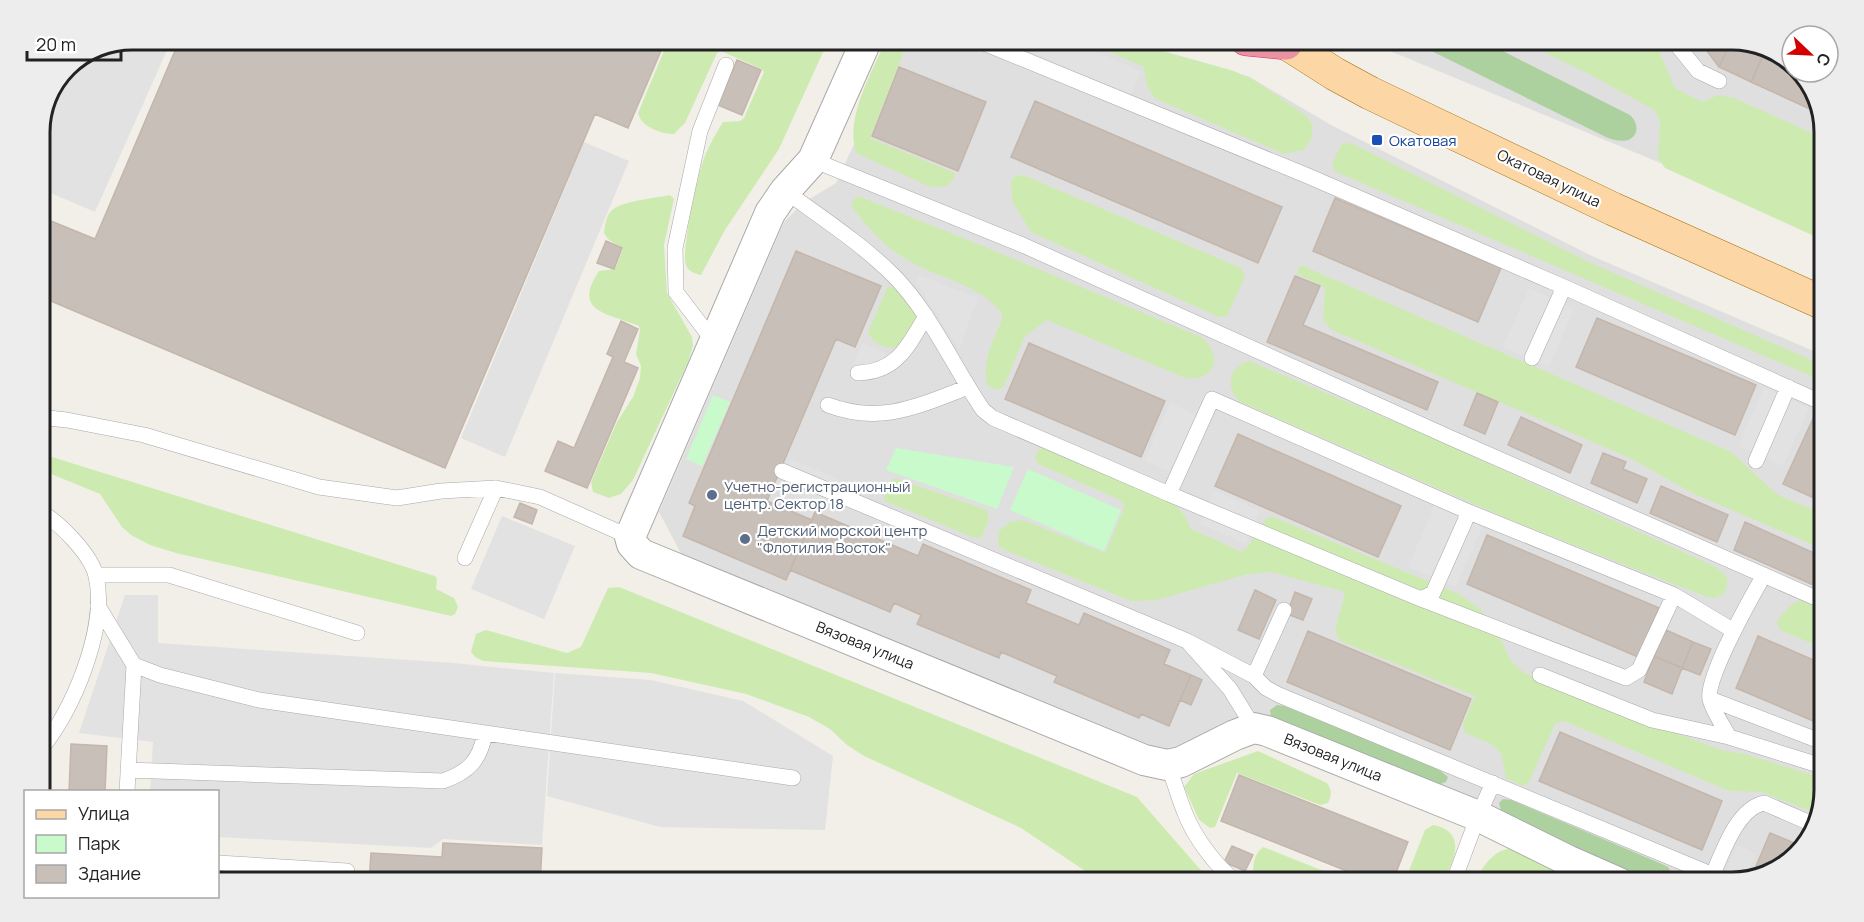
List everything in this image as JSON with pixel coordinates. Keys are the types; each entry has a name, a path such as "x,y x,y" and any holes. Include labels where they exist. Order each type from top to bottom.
{"main road":[{"name":"Окатовая улица","path":"1298,50 1370,93 1613,209 1814,298"}],"street":[{"path":"630,537 770,213 785,191 813,160 862,50"},
{"name":"Вязовая улица","path":"630,537 632,544 641,554 1144,760 1167,765"},
{"path":"1167,765 1181,762 1254,728"},
{"name":"Вязовая улица","path":"1254,728 1308,747 1478,816 1594,872"}],"lane":[{"path":"1001,50 1308,176 1814,399"},
{"path":"1681,50 1698,71 1719,81"},
{"path":"714,342 676,292 675,248 700,131 726,65"},
{"path":"813,160 1025,246 1814,598"},
{"path":"785,191 895,277 926,316 983,410 993,418 1256,532 1626,678 1639,670 1674,595"},
{"path":"1532,358 1564,287"},
{"path":"858,373 875,373 902,356 926,316"},
{"path":"828,405 868,415 894,412 968,387"},
{"path":"1756,461 1788,387"},
{"path":"1169,494 1212,399 1469,512 1674,595 1734,632"},
{"path":"50,418 144,435 319,487 397,498 441,491 496,488 540,497 630,537"},
{"path":"782,471 1187,641 1254,676 1266,688 1279,695 1493,783 1695,872"},
{"path":"465,558 496,488"},
{"path":"1421,599 1433,593 1469,512"},
{"path":"50,519 69,534 89,561 96,575 98,606 92,649 70,705 50,738"},
{"path":"96,575 169,575 357,633"},
{"path":"1729,737 1710,699 1712,684 1734,632 1764,575"},
{"path":"98,606 134,665 128,790"},
{"path":"1254,676 1284,610"},
{"path":"1187,641 1226,683 1254,728"},
{"path":"134,665 160,675 258,700 793,778"},
{"path":"1540,675 1652,720 1729,737 1814,764"},
{"path":"1710,699 1814,739"},
{"path":"128,770 443,781 461,774 477,759 485,733"},
{"path":"1167,765 1177,786 1185,813 1200,841 1226,872"},
{"path":"1457,872 1493,783"},
{"path":"1714,872 1734,829 1756,805 1764,803 1808,822"},
{"path":"219,863 347,871"}],"shaded area":[{"path":"121,50 167,50 95,212 50,193 50,126 52,110 58,95 78,70 105,54"},
{"path":"898,50 1154,50 1187,61 1248,76 1331,125 1592,256 1814,351 1814,801 1812,812 1801,836 1778,859 1748,871 1636,872 1275,722 1251,716 1231,719 1192,743 1167,748 1139,744 685,561 659,512 784,222 803,203 836,183"},
{"path":"1027,50 1092,50 1141,71 1131,95"},
{"path":"1388,50 1743,50 1754,52 1780,65 1780,84 1799,84 1810,105 1814,126 1814,226"},
{"path":"584,142 629,161 505,457 461,438"},
{"path":"919,275 978,298 959,349 915,281"},
{"path":"1529,288 1574,309 1549,367 1503,347"},
{"path":"862,343 906,362 887,373 873,373 853,365"},
{"path":"1764,388 1809,408 1783,466 1738,446"},
{"path":"1170,403 1197,415 1172,473 1145,461"},
{"path":"791,459 846,482 834,511 779,488"},
{"path":"1214,490 1260,511 1246,544 1200,524"},
{"path":"1434,506 1482,527 1456,587 1408,567"},
{"path":"502,516 575,546 544,619 471,589"},
{"path":"125,595 158,595 158,643 453,663 554,673 542,845 443,839 431,848 219,837 219,790 150,790 153,742 79,733"},
{"path":"555,673 651,680 743,701 833,756 825,830 660,827 547,796"},
{"path":"1737,845 1756,853 1749,871 1726,872"}],"green space":[{"path":"664,50 824,50 779,149 725,230 701,275 688,269 685,258 690,216 702,164 723,122 740,121 744,118 764,72 762,69 721,51 717,53 685,123 674,134 663,133 647,126 638,113"},
{"path":"881,50 904,51 870,138 955,173 949,184 938,187 928,186 856,153 854,125 867,82"},
{"path":"1106,50 1159,50 1234,71 1254,80 1308,117 1313,127 1311,140 1304,150 1284,154 1156,99 1148,88 1144,67"},
{"path":"1429,50 1501,50 1633,118 1636,132 1632,138 1620,141 1608,138"},
{"path":"1540,50 1659,50 1675,88 1702,102 1718,95 1734,98 1814,134 1814,236 1665,168 1658,158 1660,120 1654,110"},
{"path":"1351,143 1589,262 1814,361 1814,377 1336,172 1332,166 1342,144"},
{"path":"1018,175 1028,177 1241,268 1245,277 1227,316 1219,317 1031,232 1012,201 1011,180"},
{"path":"670,195 674,199 664,245 667,293 692,337 693,346 688,362 633,480 621,494 609,498 593,492 591,482 617,422 633,397 640,378 641,366 636,354 640,330 639,326 597,309 591,303 589,295 591,285 599,271 615,269 623,249 608,239 604,233 610,212 623,204"},
{"path":"858,196 1203,338 1213,353 1213,367 1203,376 1185,378 1047,320 1025,336 1004,386 998,390 988,386 987,361 1002,319 1001,312 980,294 916,265 888,246 851,206"},
{"path":"1303,266 1731,452 1778,495 1814,510 1814,545 1692,493 1630,458 1332,330 1323,320 1325,291 1323,286 1297,274 1299,267"},
{"path":"888,286 894,288 918,317 900,345 893,348 878,344 868,332"},
{"path":"1249,361 1417,431 1716,567 1727,577 1724,594 1715,598 1707,597 1520,524 1240,402 1232,390 1231,378 1237,368"},
{"path":"713,395 730,402 702,466 686,459"},
{"path":"1045,447 1175,505 1185,516 1191,529 1242,552 1262,523 1271,516 1459,594 1481,610 1501,640 1511,661 1523,672 1578,696 1721,750 1745,754 1814,776 1812,811 1761,792 1729,791 1564,721 1555,724 1529,782 1523,786 1506,778 1501,753 1491,744 1465,733 1463,724 1475,696 1340,641 1335,630 1345,594 1342,591 1271,572 1248,574 1157,600 1131,601 1005,550 998,545 999,531 1010,522 1023,520 1105,553 1125,506 1118,499 1038,464 1036,454"},
{"path":"896,448 1014,467 997,509 886,470"},
{"path":"50,456 435,576 436,589 454,598 458,607 455,614 451,616 176,553 150,545 131,535 122,527 100,494 50,474"},
{"path":"1028,469 1121,510 1104,551 1010,510"},
{"path":"895,478 987,510 989,518 982,537 975,538 885,501 884,496 890,481"},
{"path":"619,587 1137,797 1202,872 1087,872 1021,828 864,756 847,745 830,729 809,717 746,694 651,673 483,661 471,652 476,634 486,630 567,653 581,647 608,588"},
{"path":"1803,599 1814,604 1814,644 1780,630 1777,622 1785,611"},
{"path":"1277,705 1437,768 1448,777 1446,782 1435,786 1271,717 1270,710"},
{"path":"1258,751 1327,783 1331,793 1328,803 1320,805 1237,773 1215,827 1210,828 1199,820 1184,787 1194,774"},
{"path":"1503,799 1511,800 1662,864 1671,872 1631,872 1501,811 1499,803"},
{"path":"1433,825 1444,828 1455,841 1454,858 1447,872 1408,872 1425,830"},
{"path":"1263,847 1326,872 1253,872 1254,860"},
{"path":"1511,848 1560,872 1480,872 1493,856"}],"building":[{"path":"175,50 661,50 628,128 595,114 445,468 50,301 50,221 95,239"},
{"path":"1706,50 1727,50 1719,67"},
{"path":"1727,50 1743,50 1763,56 1751,82 1719,67"},
{"path":"1763,55 1780,65 1780,84 1799,84 1811,110 1751,82"},
{"path":"737,60 761,70 742,115 718,105"},
{"path":"899,67 986,102 958,171 872,136"},
{"path":"1035,101 1282,207 1258,263 1011,157"},
{"path":"1335,198 1501,268 1478,322 1313,251"},
{"path":"606,241 622,248 614,269 597,263"},
{"path":"796,251 881,286 855,347 836,339 767,501 812,520 786,580 683,536 695,506 689,503"},
{"path":"1295,276 1320,286 1303,325 1438,382 1427,410 1267,342"},
{"path":"1597,318 1756,385 1735,435 1576,367"},
{"path":"621,321 638,329 624,362 638,368 587,488 545,471 558,441 574,448 613,357 607,354"},
{"path":"1029,343 1165,401 1141,457 1005,399"},
{"path":"1477,393 1498,402 1485,434 1464,425"},
{"path":"1521,417 1582,445 1570,473 1508,445"},
{"path":"1814,417 1814,498 1783,484"},
{"path":"1238,434 1401,506 1378,557 1215,486"},
{"path":"1603,453 1626,462 1623,469 1647,479 1637,503 1591,483"},
{"path":"1661,486 1728,515 1717,542 1650,513"},
{"path":"520,503 537,510 532,524 514,517"},
{"path":"815,512 918,556 923,544 1031,590 1026,603 1079,625 1084,613 1170,650 1164,664 1191,675 1169,726 1141,714 1139,718 1054,682 1057,676 1001,652 999,658 917,624 921,615 894,603 890,612 790,570"},
{"path":"1745,522 1814,553 1814,585 1734,550"},
{"path":"1487,535 1659,608 1638,657 1467,584"},
{"path":"1255,590 1276,600 1259,639 1238,630"},
{"path":"1295,592 1312,599 1303,620 1287,614"},
{"path":"1666,630 1693,642 1682,668 1654,656"},
{"path":"1308,631 1471,699 1450,750 1287,682"},
{"path":"1758,636 1814,660 1814,721 1736,688"},
{"path":"1693,642 1711,649 1700,675 1682,668"},
{"path":"1654,656 1682,668 1672,694 1644,682"},
{"path":"1191,675 1202,680 1191,705 1180,700"},
{"path":"1560,732 1722,801 1702,850 1539,781"},
{"path":"71,744 107,746 105,790 69,790"},
{"path":"1239,775 1408,842 1396,872 1349,872 1221,821"},
{"path":"1770,833 1795,843 1778,859 1755,869"},
{"path":"443,843 542,848 541,872 370,872 371,853 442,857"},
{"path":"1232,846 1253,855 1245,871 1224,862"}],"place":[{"name":"Окатовая","path":"1377,140"},
{"name":"Учетно-регистрационный центр. Сектор 18","path":"712,495"},
{"name":"Детский морской центр \"Флотилия Восток\"","path":"745,539"}]}
